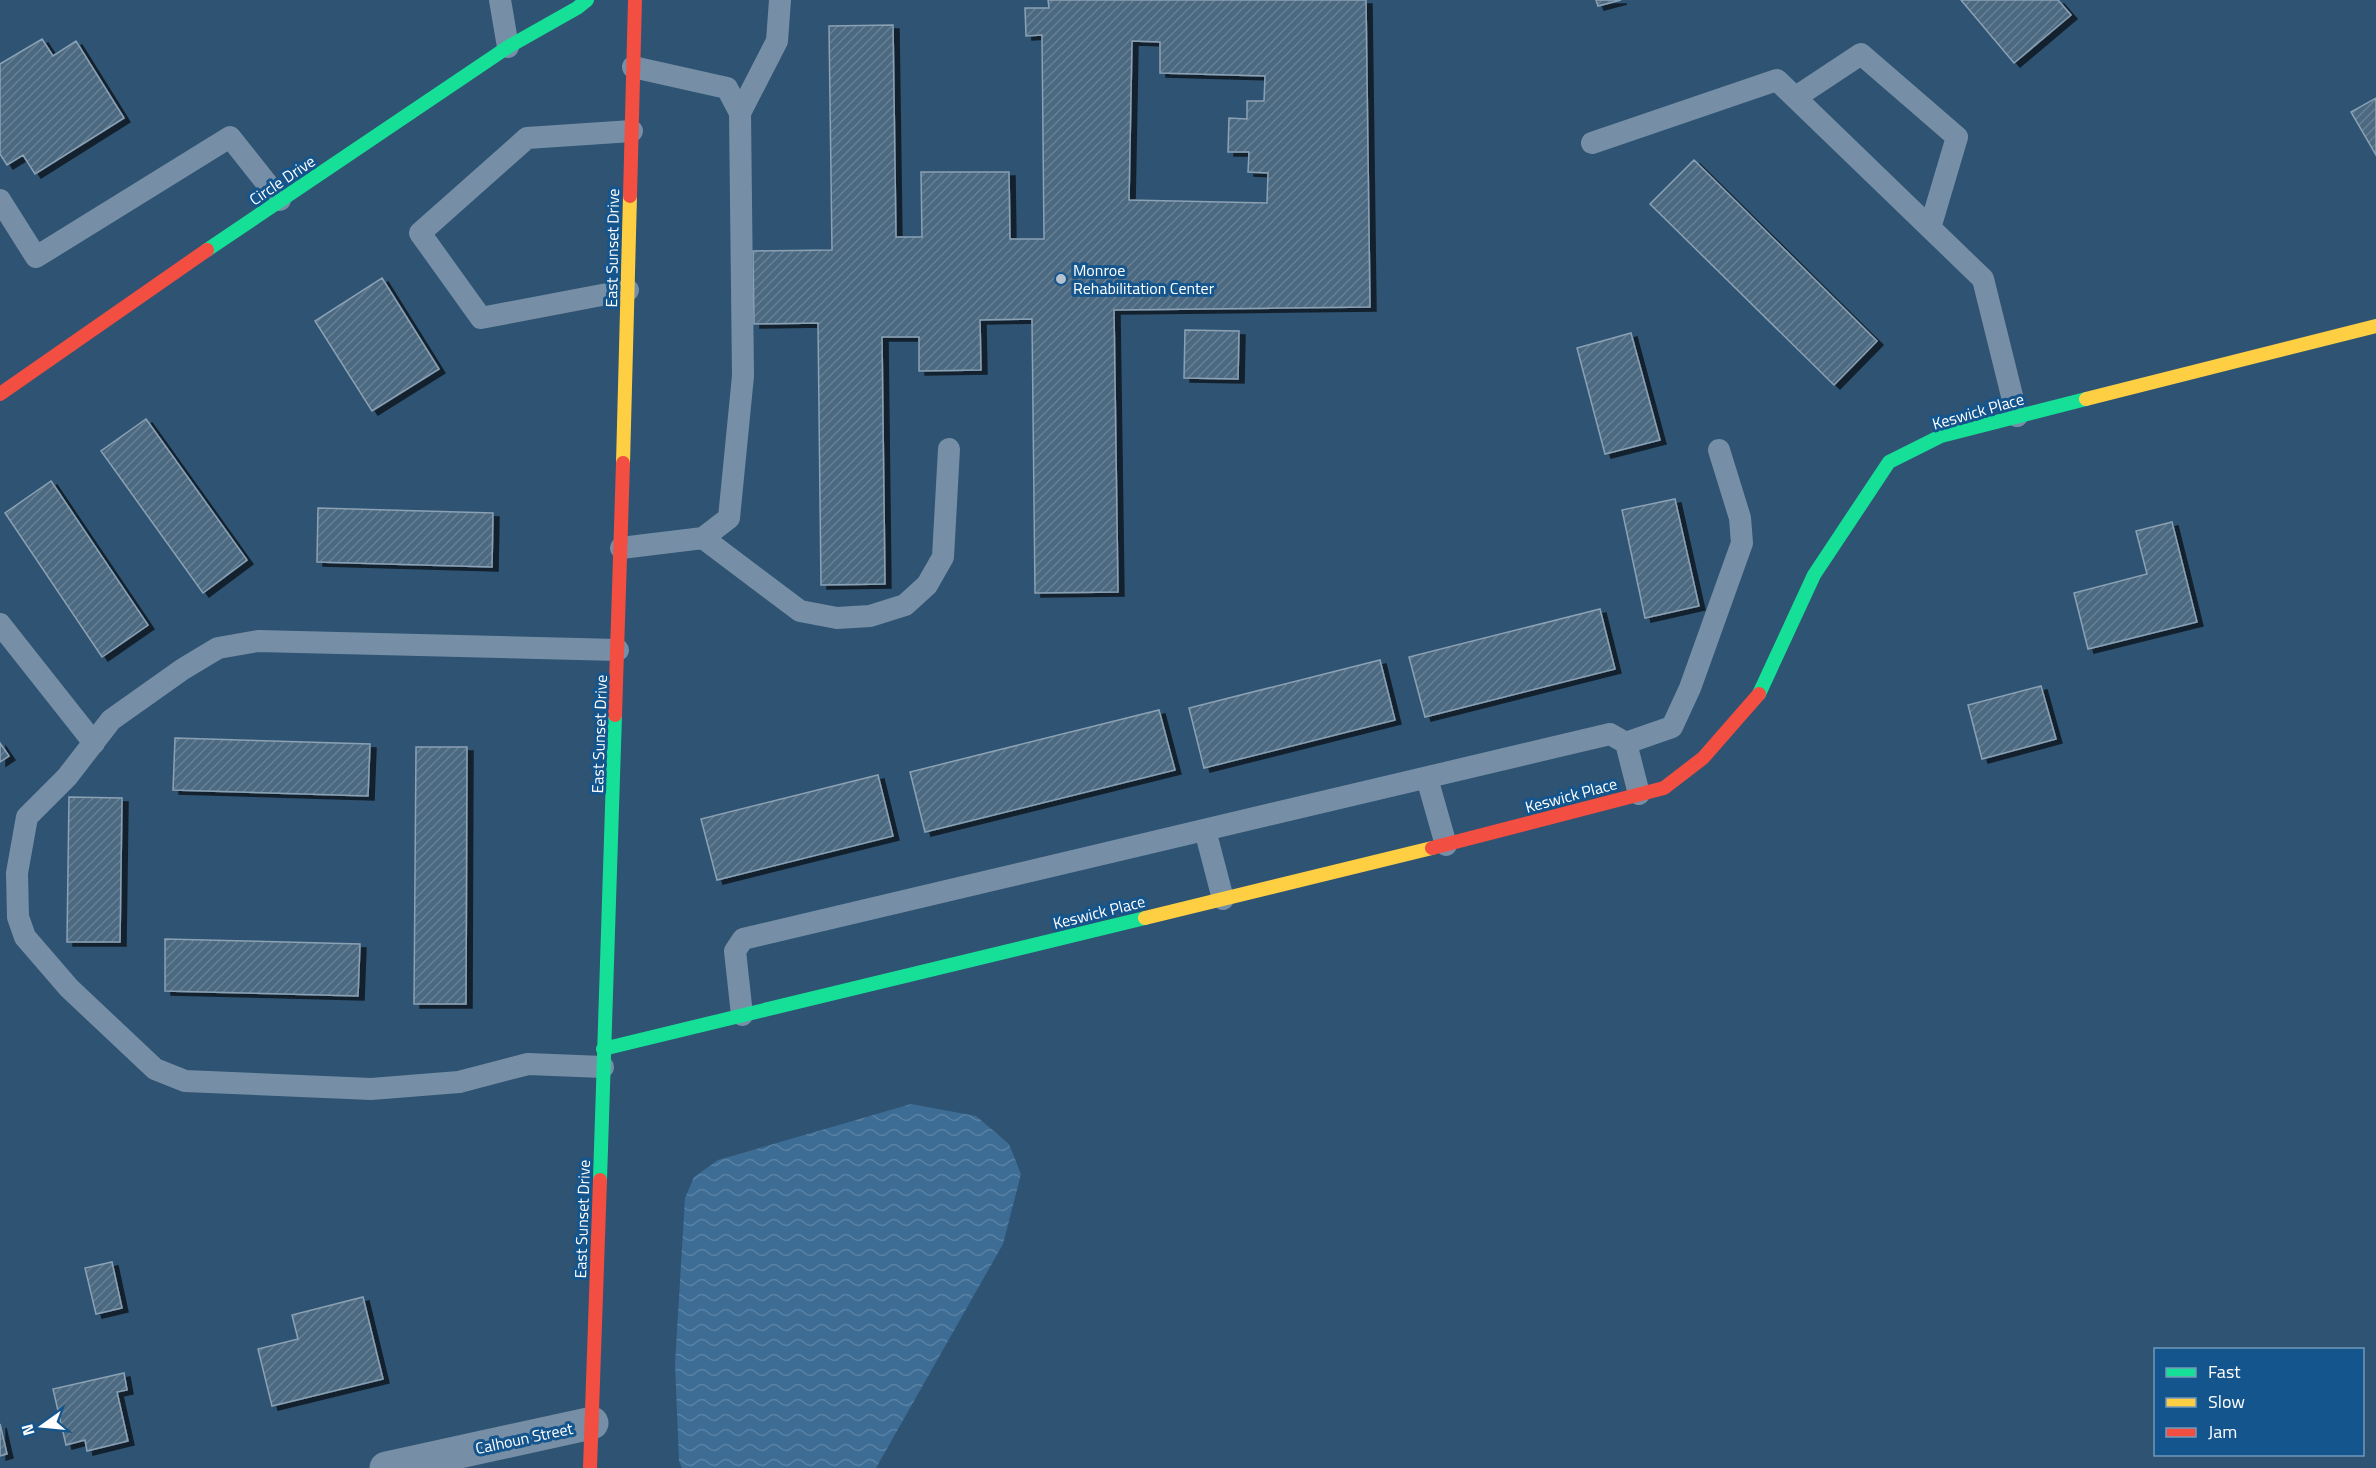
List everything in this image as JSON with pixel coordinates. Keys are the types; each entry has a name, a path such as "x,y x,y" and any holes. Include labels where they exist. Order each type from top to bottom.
{"street":[{"name":"Circle Drive","path":"0,394 280,200 508,47 587,0"},
{"name":"East Sunset Drive","path":"590,1468 618,650 635,0"},
{"name":"Keswick Place","path":"603,1058 742,1015 1223,899 1664,788 1703,758 1758,697 1814,575 1889,462 1941,436 2376,326"},
{"name":"Calhoun Street","path":"386,1468 592,1423"}],"lane":[{"path":"500,0 508,47"},
{"path":"740,113 777,41 780,0"},
{"path":"1796,97 1861,54 1957,137 1930,228"},
{"path":"621,548 703,538 729,518 743,376 740,113 727,88 633,67"},
{"path":"1592,143 1777,80 1983,279 2017,416"},
{"path":"628,290 481,318 420,233 527,138 632,131"},
{"path":"0,200 36,256 230,137 280,200"},
{"path":"703,538 800,611 837,618 870,616 905,605 927,585 943,557 949,449"},
{"path":"1626,743 1672,727 1690,688 1742,543 1740,518 1719,450"},
{"path":"0,624 94,743"},
{"path":"603,1058 528,1064 459,1082 371,1089 185,1081 155,1069 69,988 25,937 18,917 17,873 27,817 67,777 111,720 183,669 218,648 258,641 618,650"},
{"path":"742,1015 735,951 743,939 1610,734 1626,743 1639,794"},
{"path":"1427,778 1446,844"},
{"path":"1205,830 1223,899"}],"water":[{"path":"911,1104 976,1116 1009,1144 1021,1174 1003,1244 876,1468 682,1468 679,1461 675,1364 685,1198 694,1177 718,1160"}],"building":[{"name":"Monroe Rehabilitation Center","path":"1048,0 1366,0 1370,307 1114,310 1118,592 1035,593 1032,319 980,320 981,370 919,371 919,337 882,337 885,584 821,585 818,323 754,324 753,251 832,250 829,26 893,25 896,237 922,237 921,172 1009,172 1010,239 1044,239 1042,35 1026,36 1025,8 1049,8","holes":["1132,41 1160,42 1160,73 1265,76 1264,101 1247,101 1247,119 1229,118 1228,152 1249,152 1248,172 1268,173 1267,203 1129,200"]},
{"path":"1596,0 1621,0 1598,6"},
{"path":"1961,0 2058,0 2071,15 2014,63"},
{"path":"42,39 53,56 76,41 124,118 35,174 23,155 7,165 0,154 0,64"},
{"path":"2376,98 2376,155 2351,112"},
{"path":"1694,160 1877,341 1834,385 1650,204"},
{"path":"382,278 439,369 372,411 315,321"},
{"path":"1185,330 1239,331 1238,379 1184,378"},
{"path":"1631,333 1660,440 1605,454 1577,348"},
{"path":"146,419 247,560 203,593 101,451"},
{"path":"51,481 148,625 102,657 5,513"},
{"path":"1675,499 1699,606 1645,618 1622,510"},
{"path":"318,508 493,513 492,567 317,562"},
{"path":"2172,522 2197,622 2088,649 2074,593 2147,574 2136,531"},
{"path":"1600,609 1615,669 1425,717 1409,657"},
{"path":"1380,660 1395,720 1204,768 1189,708"},
{"path":"2041,686 2056,739 1982,759 1968,705"},
{"path":"1159,710 1175,770 925,832 910,772"},
{"path":"175,738 370,744 368,796 173,790"},
{"path":"0,743 9,756 0,762"},
{"path":"416,747 467,747 466,1004 414,1004"},
{"path":"878,775 893,836 717,880 701,819"},
{"path":"69,797 122,798 120,942 67,942"},
{"path":"165,939 360,944 358,996 165,991"},
{"path":"112,1262 122,1308 96,1314 85,1268"},
{"path":"363,1297 383,1379 272,1406 258,1349 298,1339 292,1315"},
{"path":"124,1373 127,1390 117,1392 128,1441 87,1451 85,1440 66,1445 53,1389"},
{"path":"0,1424 7,1454 0,1456"}],"traffic: fast":[{"path":"207,250 508,47 587,0"},
{"path":"1759,694 1814,575 1889,462 1941,436 2086,399"},
{"path":"600,1180 615,715"},
{"path":"603,1049 1145,918"}],"traffic: slow":[{"path":"623,463 630,196"},
{"path":"2086,399 2376,326"},
{"path":"1145,918 1432,848"}],"traffic: jam":[{"path":"630,196 635,0"},
{"path":"0,394 207,250"},
{"path":"615,715 623,463"},
{"path":"1432,848 1664,788 1703,758 1759,694"},
{"path":"590,1468 600,1180"}],"place":[{"name":"Monroe Rehabilitation Center","path":"1061,279"}]}
